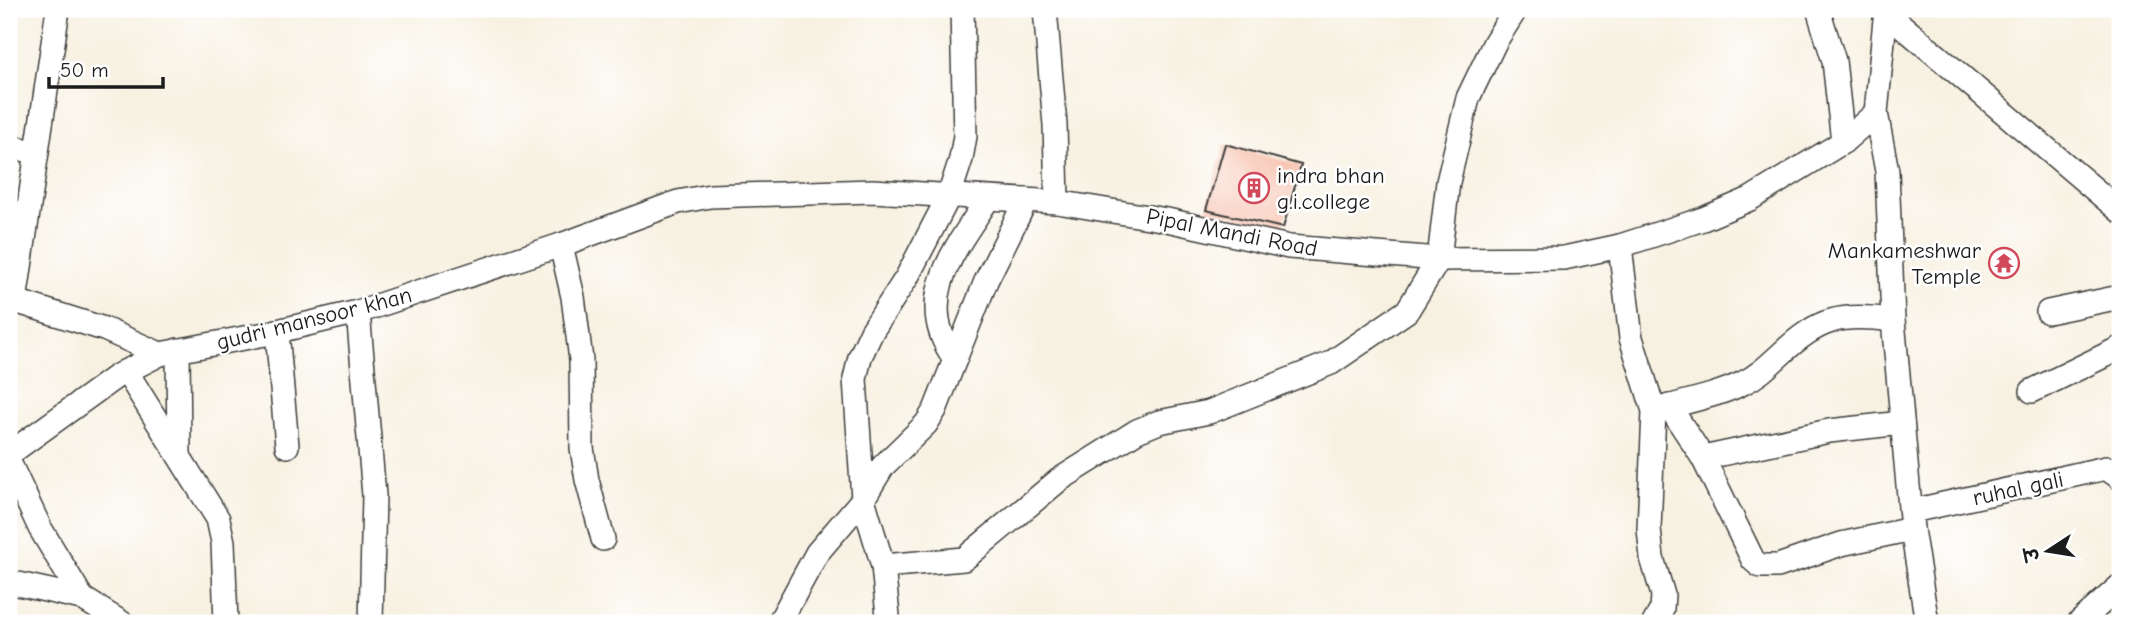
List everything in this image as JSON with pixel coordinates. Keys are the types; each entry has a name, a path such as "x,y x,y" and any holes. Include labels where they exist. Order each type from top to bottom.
{"street":[{"path":"58,9 12,300 169,352 179,456"},
{"path":"888,616 883,566 863,499 855,399 860,356 949,196 965,136 962,9"},
{"path":"1045,9 1055,125 1057,202"},
{"path":"883,566 964,559 1059,480 1137,431 1159,422 1209,412 1331,363 1406,311 1439,258 1448,182 1465,108 1495,42 1516,9"},
{"path":"1818,9 1835,61 1843,142"},
{"path":"1887,11 1877,113 1887,171 1893,320 1902,424 1927,623"},
{"path":"1887,11 2120,211"},
{"name":"Pipal Mandi Road","path":"678,202 710,196 873,191 1026,200 1057,202 1167,220 1289,247 1439,258 1564,258 1620,246 1703,219 1750,200 1843,142 1877,113"},
{"path":"9,147 37,152"},
{"path":"955,359 942,341 938,328 941,281 948,259 988,199"},
{"path":"779,623 817,552 863,499 883,467 926,424 936,410 986,281 1026,200"},
{"name":"gudri mansoor khan","path":"9,454 126,371 169,352 358,312 561,245 678,202"},
{"path":"561,245 573,297 580,349 582,448 586,481 603,540"},
{"path":"1620,246 1631,338 1662,409 1703,458 1829,431 1902,424"},
{"path":"2048,312 2120,297"},
{"path":"358,312 374,495 371,623"},
{"path":"1662,409 1741,384 1759,374 1812,327 1830,319 1862,317 1893,320"},
{"path":"277,331 287,446"},
{"path":"2032,391 2120,348"},
{"path":"126,371 218,519 223,542 226,623"},
{"path":"1654,623 1662,608 1663,595 1652,558 1648,529 1662,409"},
{"name":"ruhal gali","path":"1703,458 1753,560 1760,566 1778,566 1912,520 2106,468 2120,478"},
{"path":"9,461 40,528 82,598"},
{"path":"9,582 82,598 121,623"},
{"path":"2079,623 2120,586"}],"building":[{"name":"indra bhan g.i.college","path":"1225,144 1301,165 1283,228 1206,210"}],"place":[{"name":"indra bhan g.i.college","path":"1254,188"},
{"name":"Mankameshwar Temple","path":"2004,263"}]}
